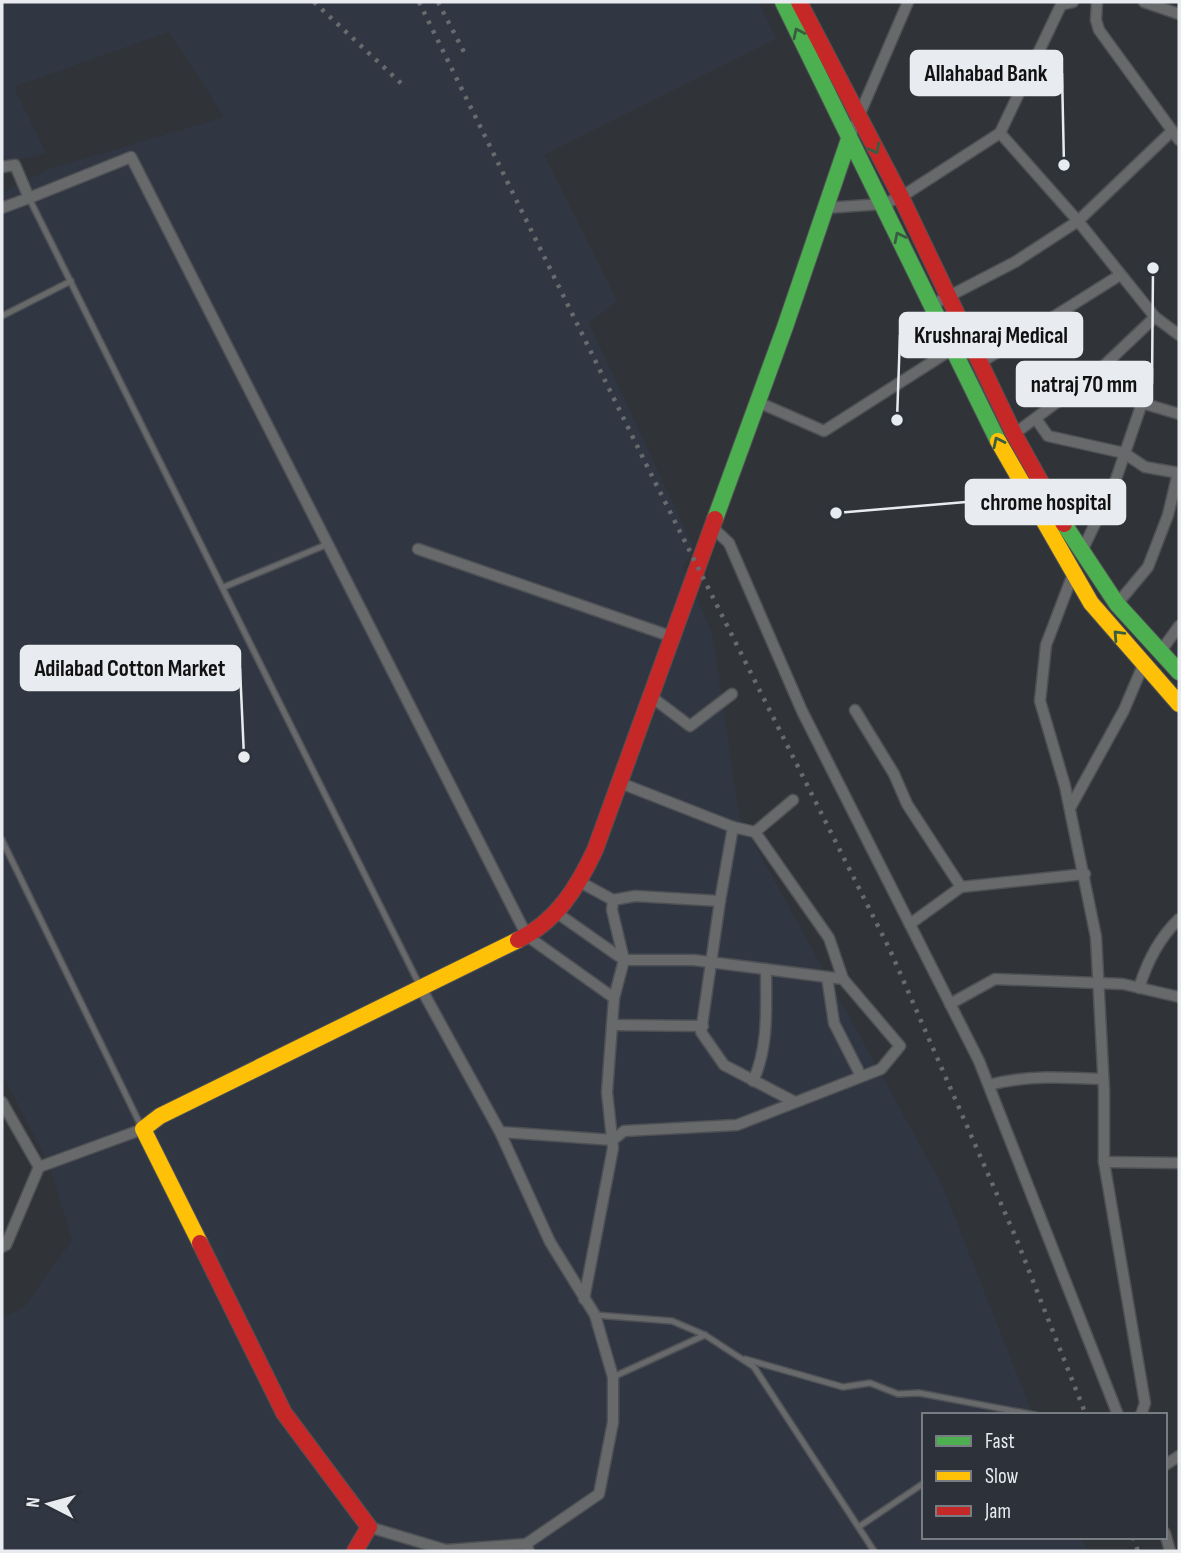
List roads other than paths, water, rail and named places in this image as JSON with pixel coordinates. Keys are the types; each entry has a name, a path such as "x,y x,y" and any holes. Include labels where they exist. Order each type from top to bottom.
{"main road":[{"path":"783,2 1009,463 1073,574 1104,620 1179,704"},
{"path":"799,2 901,197 1014,434 1081,553 1117,604 1179,672"},
{"path":"355,1551 369,1527 284,1413 143,1129 160,1116 422,990 527,936 557,913 580,882 623,784 649,695 760,403 849,139"}],"street":[{"path":"849,139 908,2"},
{"path":"825,208 883,204 901,197 1000,133 1061,5 1073,2"},
{"path":"932,305 1015,262 1078,221 1176,135 1099,30 1096,20 1097,2"},
{"path":"1144,2 1179,13"},
{"path":"1000,133 1078,221 1155,317 1179,335"},
{"path":"2,208 131,157 527,936 614,999"},
{"path":"2,167 15,165 29,198"},
{"path":"979,363 1120,275"},
{"path":"1014,434 1095,374 1155,317"},
{"path":"760,403 824,432 954,348"},
{"path":"1095,374 1143,402 1179,414"},
{"path":"1081,553 1115,482 1143,402"},
{"path":"1036,419 1048,436 1124,453 1144,467 1179,473 1168,515 1148,566 1117,604"},
{"path":"712,527 729,542 802,711 989,1085 1117,1413"},
{"path":"418,549 670,636"},
{"path":"1073,574 1046,645 1040,701 1070,808 1096,937 1104,1162 1145,1403 1142,1413"},
{"path":"1161,651 1179,626"},
{"path":"1070,808 1124,710 1144,663"},
{"path":"649,695 690,726 732,694"},
{"path":"855,710 894,774 907,804 961,887"},
{"path":"500,1132 613,1140 624,1131 737,1125 881,1069 900,1046 844,979 829,938 755,832 733,827 623,784"},
{"path":"755,832 793,800"},
{"path":"733,827 701,1032 724,1065 793,1101"},
{"path":"910,925 961,887 1085,874"},
{"path":"580,882 613,900 635,897 720,901"},
{"path":"584,1298 613,1140 607,1092 614,999 624,960 612,911 613,900"},
{"path":"557,913 624,960 710,962 844,979"},
{"path":"1139,988 1146,965 1179,919"},
{"path":"753,1081 758,1070 766,1025 766,970"},
{"path":"827,977 834,1023 861,1076"},
{"path":"950,1004 995,979 1098,982 1179,997"},
{"path":"369,1527 446,1550 528,1548 598,1494 613,1422 614,1377 595,1315 550,1242 500,1132 422,990"},
{"path":"612,1025 703,1026"},
{"path":"989,1085 1062,1076 1103,1079"},
{"path":"2,1102 39,1167"},
{"path":"2,1247 6,1245 39,1167 143,1129"},
{"path":"1104,1162 1179,1163"}],"lane":[{"path":"29,198 422,990"},
{"path":"2,316 71,281"},
{"path":"224,587 329,543"},
{"path":"2,840 143,1129"},
{"path":"595,1315 659,1318 705,1335 743,1359 763,1380 874,1551"},
{"path":"614,1377 705,1335"},
{"path":"743,1359 843,1387 870,1383 893,1393 919,1393 1024,1413"},
{"path":"860,1526 922,1484"}],"railway":[{"path":"314,2 404,86"},
{"path":"419,2 647,466 890,950 1016,1238 1085,1413"},
{"path":"438,2 464,52"},
{"path":"1134,1539 1138,1551"}],"place":[{"name":"Allahabad Bank","path":"1064,165"},
{"name":"natraj 70 mm","path":"1153,268"},
{"name":"Krushnaraj Medical","path":"897,420"},
{"name":"chrome hospital","path":"836,513"},
{"name":"Adilabad Cotton Market","path":"244,757"}]}
